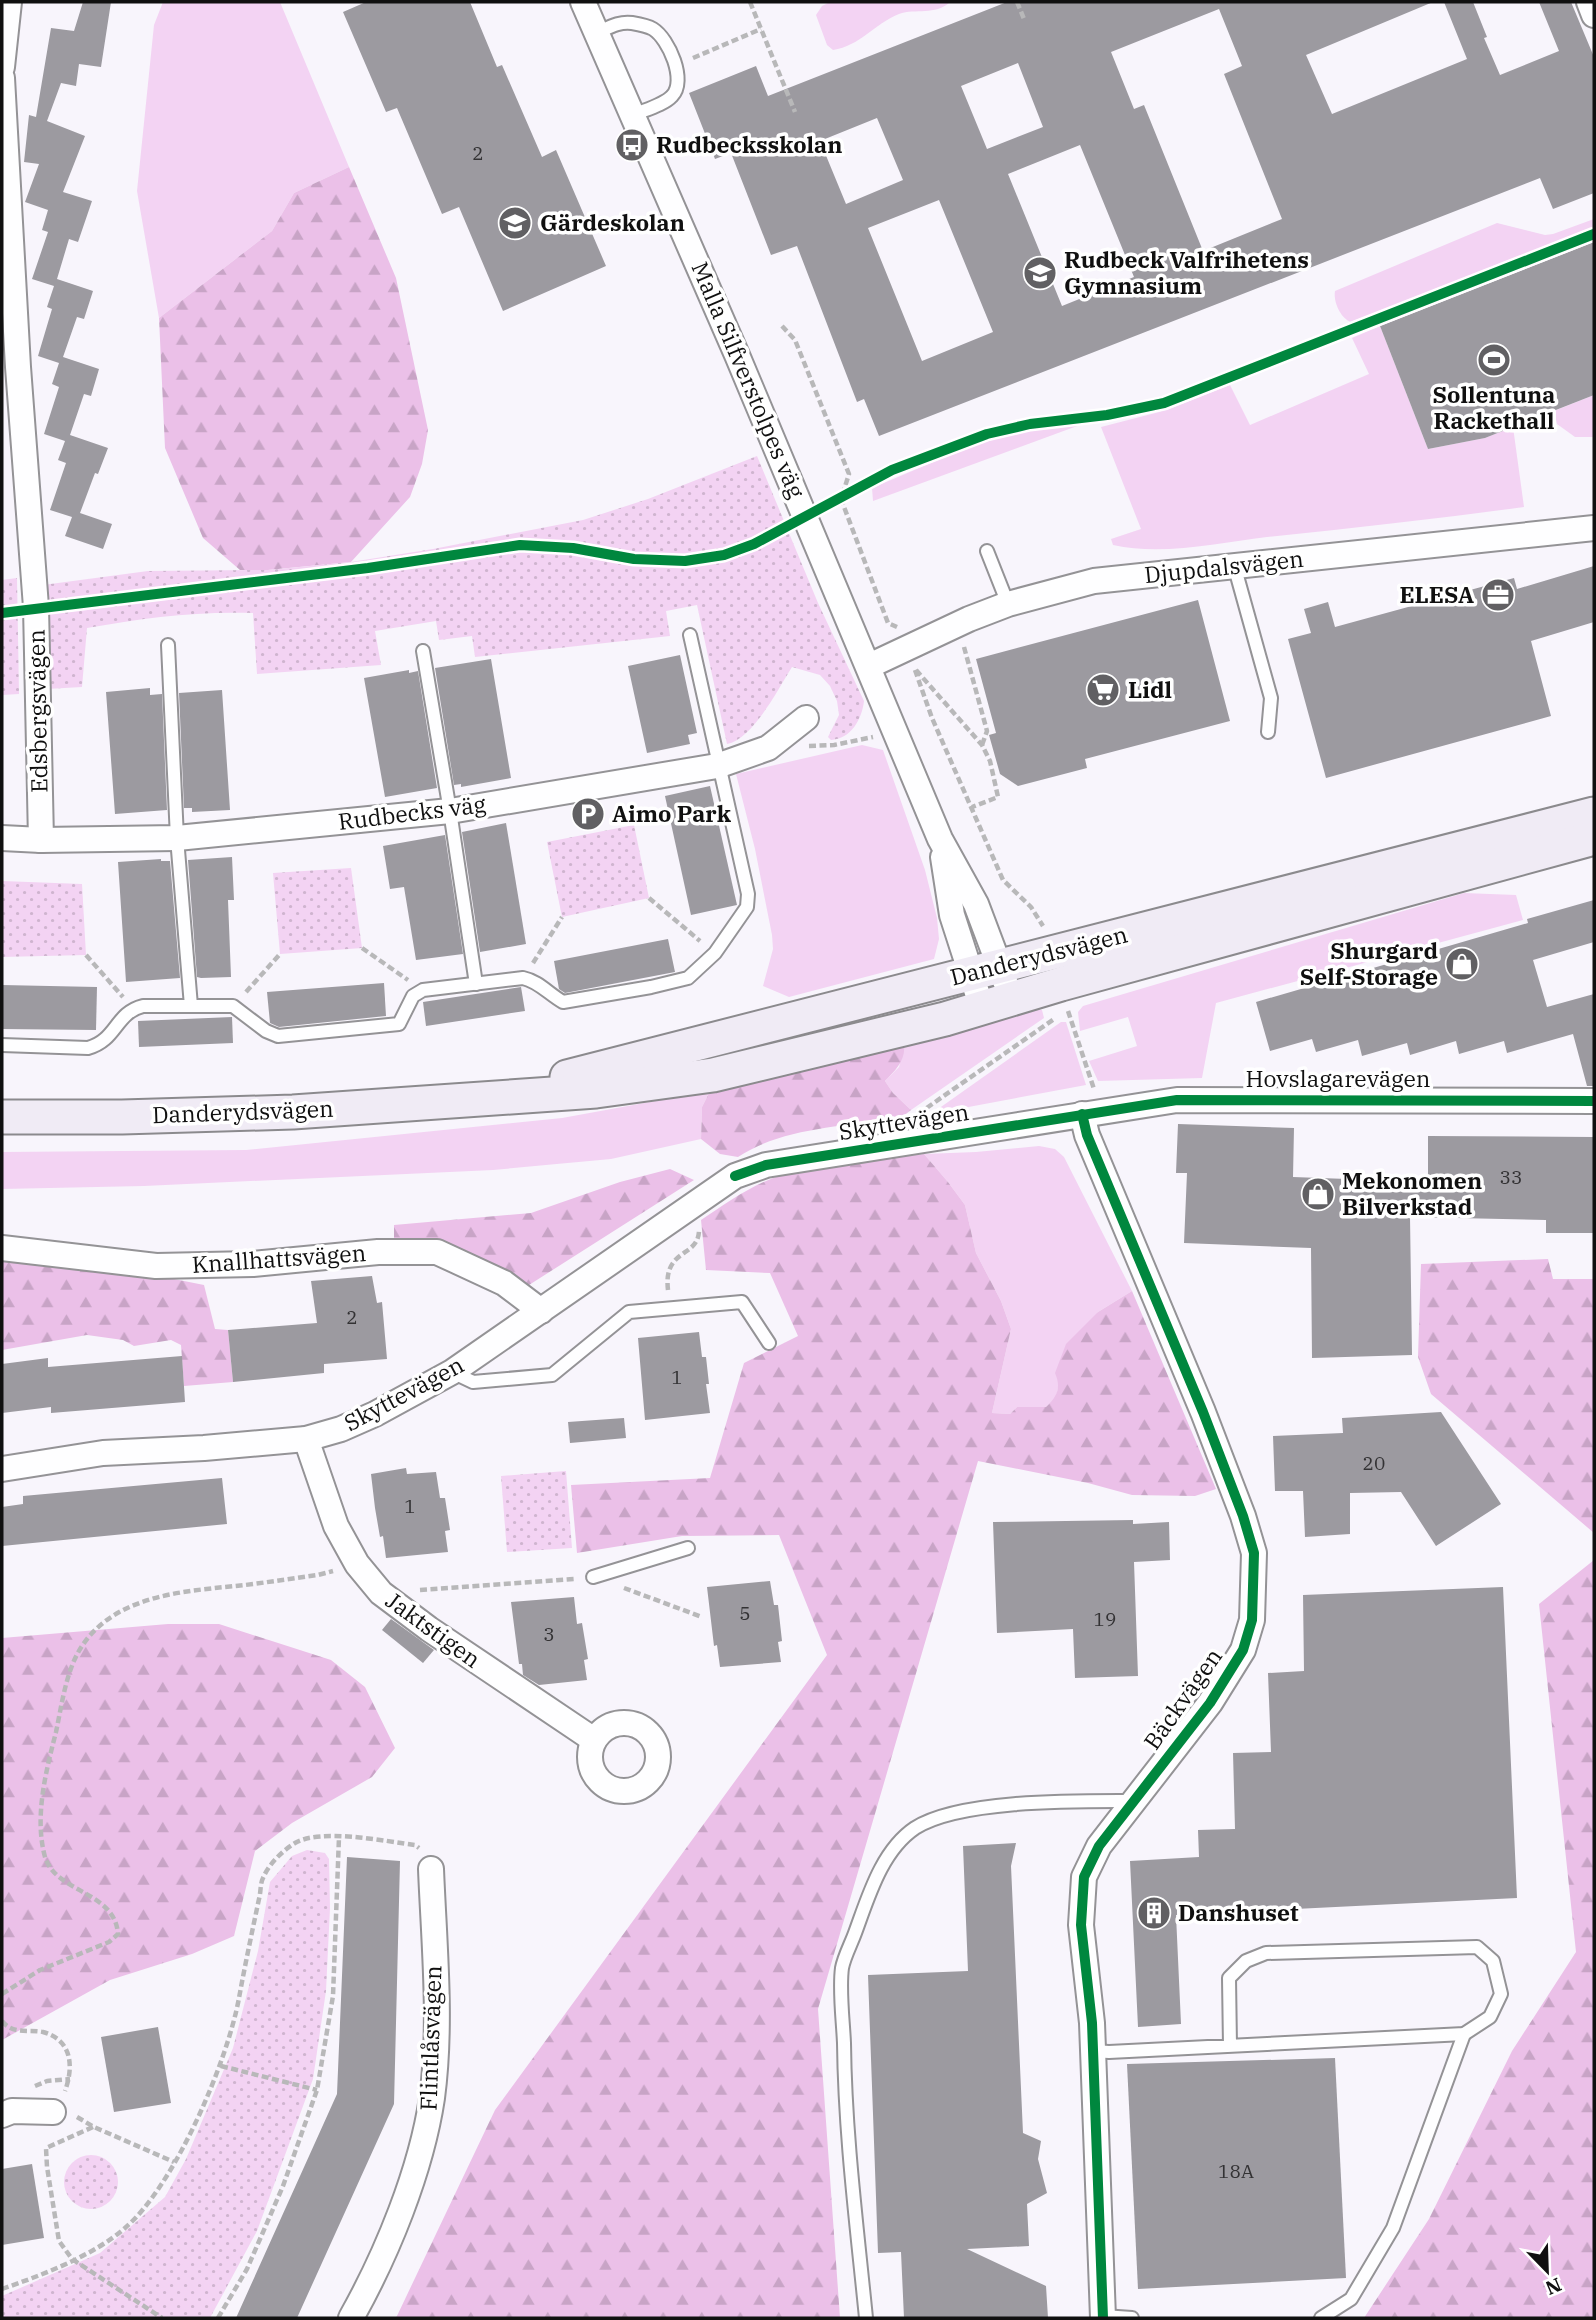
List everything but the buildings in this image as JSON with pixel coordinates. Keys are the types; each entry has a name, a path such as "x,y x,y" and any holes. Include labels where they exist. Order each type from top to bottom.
{"main road":[{"name":"Danderydsvägen","path":"483,1098 1594,814"},
{"name":"Danderydsvägen","path":"2,1117 293,1112 596,1091 713,1075 997,1003 1594,838"}],"street":[{"path":"2,67 9,2"},
{"name":"Malla Silfverstolpes väg","path":"583,2 806,516 940,839 976,904 986,969 997,1003"},
{"path":"1589,2 1594,15"},
{"name":"Edsbergsvägen","path":"2,78 18,367 36,607 41,841"},
{"name":"Djupdalsvägen","path":"869,666 969,619 1008,604 1094,581 1594,528"},
{"name":"Rudbecks väg","path":"2,838 41,841 177,838 450,811 717,766 768,748 806,718"},
{"name":"Hovslagarevägen","path":"1082,1114 1177,1100 1594,1101"},
{"name":"Skyttevägen","path":"2,1469 103,1453 306,1439 341,1429 375,1414 452,1372 735,1177 766,1165 1082,1114"},
{"name":"Bäckvägen","path":"1082,1114 1087,1135 1207,1423 1243,1516 1254,1553 1252,1620 1243,1650 1210,1703 1099,1846 1084,1877 1081,1925 1093,2051 1103,2317"},
{"name":"Knallhattsvägen","path":"2,1248 156,1266 253,1264 378,1252 437,1252 504,1283 541,1311"},
{"name":"Jaktstigen","path":"306,1439 336,1526 357,1564 381,1593 429,1629 594,1740"},
{"name":"Flintlåsvägen","path":"351,2318 362,2299 410,2187 423,2144 432,2097 436,2009 431,1869"},
{"path":"2,2115 12,2111 54,2110"}],"lane":[{"path":"596,33 622,22 635,23 654,29 671,50 676,66 676,88 671,97 633,115"},
{"path":"987,551 1008,604"},
{"path":"1234,565 1271,698 1268,732"},
{"path":"2,1045 88,1048 101,1045 123,1016 133,1008 143,1006 233,1006 278,1037 399,1024 413,996 423,990 523,978 533,980 563,1002 688,978 715,953 747,907 748,894 717,766 690,635"},
{"path":"168,645 177,838 191,1006"},
{"path":"423,651 476,984"},
{"path":"452,1372 473,1382 552,1375 629,1312 670,1308 742,1302 769,1343"},
{"path":"593,1577 688,1548"},
{"path":"866,2318 845,2098 842,1968 876,1878 893,1850 915,1829 945,1817 1016,1805 1068,1801 1135,1801"},
{"path":"1093,2051 1109,2052 1230,2046 1464,2034 1490,2017 1501,1994 1493,1961 1477,1947 1266,1954 1246,1961 1229,1978 1230,2046"},
{"path":"1321,2318 1351,2299 1393,2228 1464,2034"},
{"path":"1103,2317 1132,2318"}],"path":[{"path":"750,2 795,112"},
{"path":"1017,2 1024,19"},
{"path":"676,66 761,29"},
{"path":"782,326 795,340 849,474 846,496 888,623 900,628"},
{"path":"806,516 846,496"},
{"path":"963,643 987,731 982,745"},
{"path":"971,807 998,797 990,761 982,745 914,666 932,718 971,807 1003,880 1031,907 1044,927"},
{"path":"768,748 834,745 874,737"},
{"path":"649,898 715,953"},
{"path":"523,978 562,917"},
{"path":"362,947 423,990"},
{"path":"233,1006 280,954"},
{"path":"86,955 133,1008"},
{"path":"916,1115 1068,1009 1094,1090"},
{"path":"670,1308 667,1273 673,1260 688,1250 699,1237 698,1220 691,1207"},
{"path":"2,1994 40,1970 109,1942 118,1934 117,1922 110,1912 54,1873 46,1860 40,1832 45,1774 70,1672 82,1646 104,1622 138,1602 186,1591 318,1575 357,1564"},
{"path":"381,1593 593,1577 702,1617"},
{"path":"2,2289 92,2251 124,2229 143,2211 174,2162 220,2066 238,2001 263,1879 275,1859 295,1843 317,1836 339,1837 415,1845 428,1858 431,1869"},
{"path":"218,2318 247,2269 278,2198 317,2090 333,1996 339,1837"},
{"path":"2,2021 15,2030 41,2032 56,2037 66,2047 71,2062 69,2079 54,2110 76,2116 93,2127 174,2162"},
{"path":"220,2066 317,2090"},
{"path":"93,2127 47,2148 47,2166 60,2241 72,2259 162,2318"}],"shaded area":[{"path":"163,2 280,2 349,167 294,193 272,231 159,318 137,191 154,25"},
{"path":"830,2 950,2 938,9 899,14 851,44 833,50 827,45 816,15 822,6"},
{"path":"1594,219 1594,228 1351,322 1341,314 1337,305 1335,291 1497,223 1545,235"},
{"path":"1380,326 1428,449 1485,438 1513,427 1524,507 1170,549 1113,545 1111,539 1141,529 1101,427 1167,410 1230,385 1250,425 1369,374 1352,338"},
{"path":"1594,395 1594,437 1575,437 1557,424 1554,411"},
{"path":"1088,422 873,501 872,488 978,443 1043,428"},
{"path":"757,456 818,603 864,701 861,715 854,727 838,739 831,740 828,737 839,715 837,701 830,686 820,675 792,667 755,723 737,740 727,744 697,605 666,611 670,636 475,657 472,636 439,640 436,621 375,631 381,665 257,674 253,613 149,618 87,628 82,687 47,689 43,585 148,571 268,570 351,562 433,549 583,520 648,499"},
{"path":"17,578 19,694 2,695 2,580"},
{"path":"862,745 883,750 925,870 937,918 939,939 934,959 789,997 763,986 773,949 772,935 755,849 736,774"},
{"path":"634,825 649,898 562,917 547,842"},
{"path":"351,868 362,948 280,954 273,873"},
{"path":"2,881 82,884 86,955 2,957"},
{"path":"1464,893 1516,895 1523,920 1216,1003 1202,1078 1098,1081 1089,1061 1137,1046 1128,1017 1080,1031 1078,1012 1083,1006"},
{"path":"1023,1010 1042,1010 1044,1018 911,1110 885,1081 899,1067 904,1045"},
{"path":"1061,1022 1066,1022 1086,1085 931,1114"},
{"path":"710,1091 702,1107 701,1139 611,1159 493,1170 144,1186 2,1189 2,1152 246,1150 562,1118"},
{"path":"1039,1146 1055,1149 1064,1157 1132,1291 1098,1312 1059,1383 1056,1398 1046,1407 1017,1407 1010,1414 992,1413 1011,1329 1001,1301 976,1253 965,1205 924,1154"},
{"path":"566,1471 572,1548 507,1552 501,1476"},
{"path":"307,1850 325,1853 329,1859 330,1908 326,1991 313,2079 257,2231 210,2318 2,2318 2,2296 100,2253 165,2197 186,2159 233,2048 258,1951 270,1882 292,1856"},
{"path":"96,2155 106,2159 114,2167 118,2182 114,2197 106,2205 86,2209 76,2205 68,2197 64,2177 68,2167 76,2159"}],"green space":[{"path":"349,167 396,278 428,430 422,464 410,497 351,562 240,570 203,538 165,448 159,318 272,231 294,193"},
{"path":"904,1045 902,1060 885,1081 911,1110 902,1117 811,1130 773,1140 738,1157 720,1154 701,1139 702,1107 710,1091"},
{"path":"924,1154 965,1205 976,1253 1001,1301 1011,1329 992,1413 1010,1414 1017,1407 1046,1407 1057,1391 1055,1373 1066,1344 1098,1312 1132,1291 1216,1489 1195,1496 1132,1495 1088,1483 978,1461 818,2009 840,2318 396,2318 495,2110 827,1655 779,1535 682,1536 577,1553 571,1485 710,1478 744,1363 798,1336 770,1273 706,1270 701,1220 752,1188 786,1174 837,1164"},
{"path":"670,1169 694,1180 529,1285 447,1248 394,1239 394,1225 531,1213 620,1182"},
{"path":"1548,1259 1553,1279 1594,1279 1594,1533 1431,1394 1418,1357 1421,1264"},
{"path":"20,1260 129,1270 204,1285 215,1329 228,1330 233,1382 184,1386 181,1345 171,1340 134,1346 123,1340 87,1335 2,1350 2,1261"},
{"path":"1594,1560 1594,2318 1364,2318 1429,2219 1512,2051 1576,1952 1539,1604"},
{"path":"168,1624 219,1624 331,1660 365,1687 395,1748 372,1777 292,1823 255,1851 234,1936 192,1954 110,1980 2,2040 2,1638"}],"cycle path":[{"path":"2,613 368,568 520,545 573,548 634,559 685,561 724,555 754,544 892,470 987,434 1030,424 1107,415 1164,403 1594,234"},
{"path":"735,1176 766,1165 1177,1100 1594,1101"},
{"path":"1082,1114 1087,1135 1203,1412 1243,1516 1254,1553 1252,1620 1243,1650 1210,1703 1099,1846 1084,1877 1081,1925 1092,2023 1103,2318"}],"place":[{"name":"Rudbecksskolan","path":"632,145"},
{"name":"Gärdeskolan","path":"515,223"},
{"name":"Rudbeck Valfrihetens Gymnasium","path":"1040,273"},
{"name":"Sollentuna Rackethall","path":"1494,360"},
{"name":"ELESA","path":"1498,595"},
{"name":"Lidl","path":"1103,690"},
{"name":"Aimo Park","path":"588,814"},
{"name":"Shurgard Self-Storage","path":"1462,964"},
{"name":"Mekonomen Bilverkstad","path":"1318,1194"},
{"name":"Danshuset","path":"1154,1913"}]}
